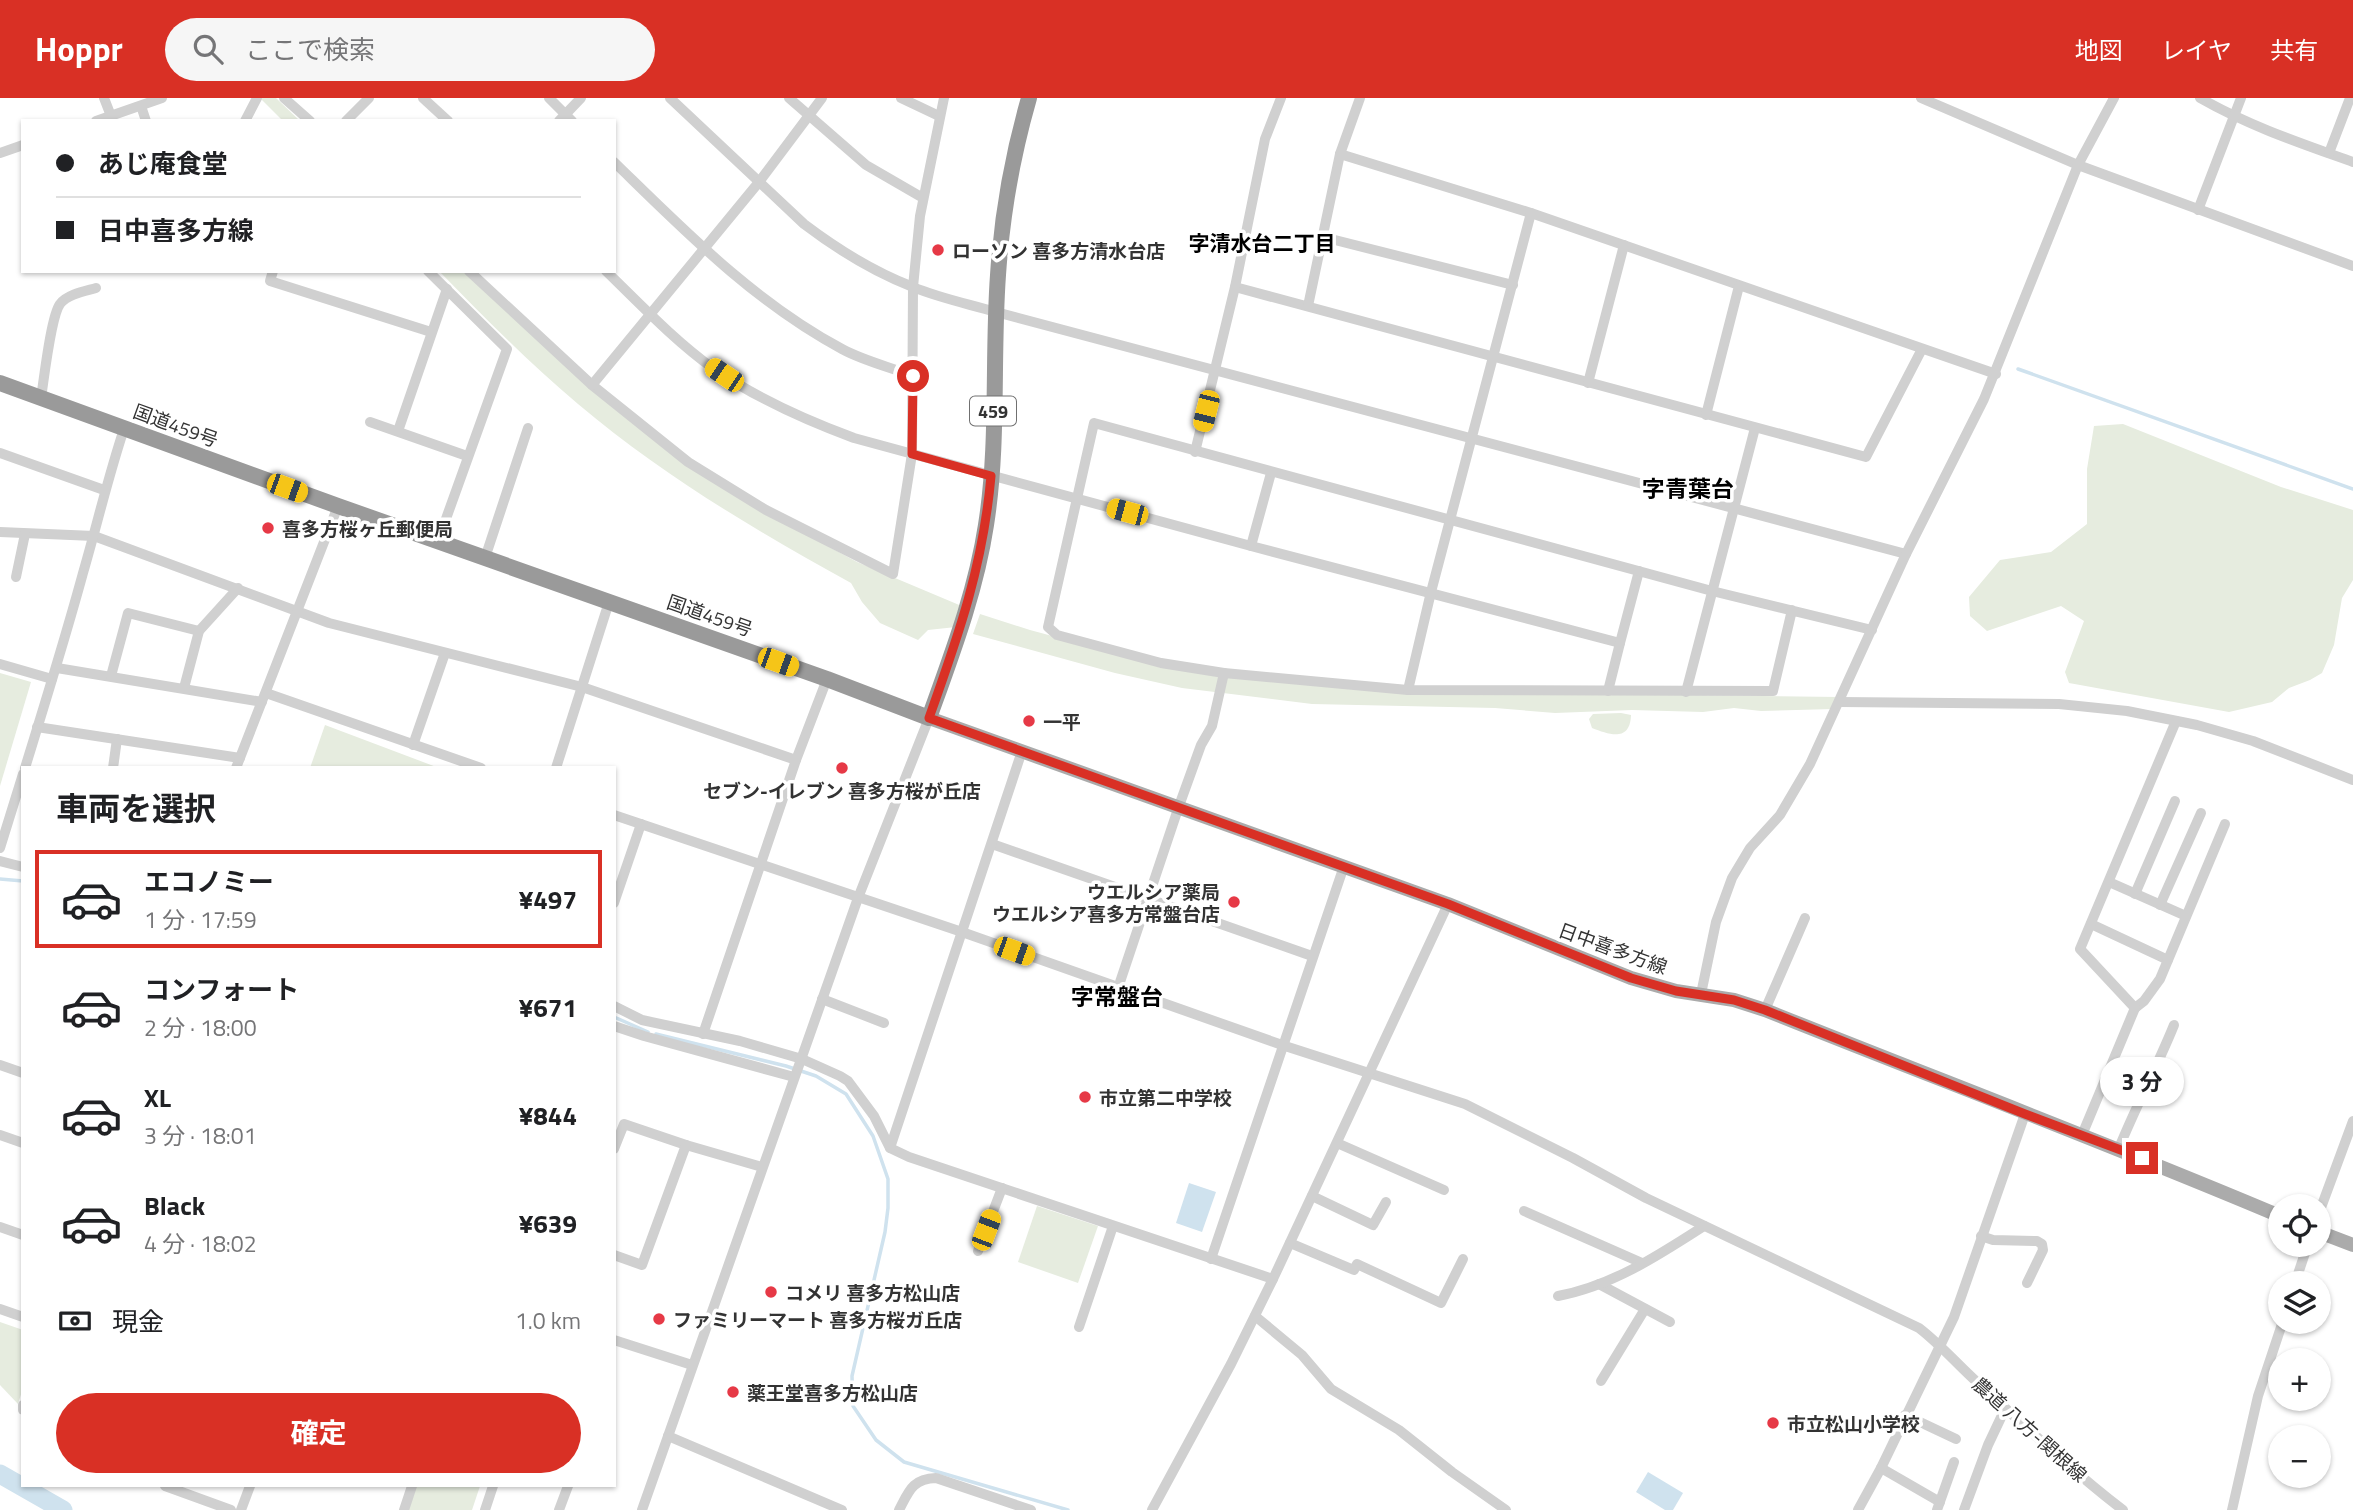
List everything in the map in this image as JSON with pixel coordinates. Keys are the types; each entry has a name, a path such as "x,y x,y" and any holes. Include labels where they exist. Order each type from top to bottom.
{"highway":[{"name":"459","path":"929,718 964,619 978,570 987,523 996,312 1004,209 1011,166 1029,98"},
{"name":"国道459号","path":"0,383 929,718"}],"main road":[{"name":"日中喜多方線","path":"929,718 1448,904 1631,978 1676,991 1734,1000 1765,1010 2025,1114 2119,1148 2268,1211"},
{"path":"2331,1237 2353,1245"}],"street":[{"path":"104,98 111,116"},
{"path":"102,119 162,98"},
{"path":"246,119 257,98"},
{"path":"284,98 308,119"},
{"path":"348,119 369,98"},
{"path":"424,98 445,119"},
{"path":"549,98 566,119 581,98"},
{"path":"670,98 797,218 826,240 869,266 913,287 996,312 1906,554"},
{"path":"789,98 866,165 923,198"},
{"path":"592,385 759,182 822,98"},
{"path":"901,98 939,116"},
{"path":"471,273 592,385 688,462 766,510 893,574 912,454 913,287 923,198 944,98"},
{"path":"1195,452 1235,287 1265,139 1281,98"},
{"path":"1308,306 1340,154 1360,98"},
{"path":"1921,98 2078,165 2353,266"},
{"path":"1701,994 1716,922 1732,878 1745,855 1780,816 1810,764 1906,554 1996,374 2078,165 2114,98"},
{"path":"2200,98 2234,117 2301,145 2353,162"},
{"path":"2199,210 2241,98"},
{"path":"2329,153 2350,98"},
{"path":"141,106 145,119"},
{"path":"0,153 21,146"},
{"path":"1340,154 1531,213 1996,374"},
{"path":"616,164 704,249 753,290 803,326 845,351 913,376"},
{"path":"1408,690 1431,592 1531,213"},
{"path":"1323,237 1513,285"},
{"path":"1588,383 1625,245"},
{"path":"273,273 270,281 431,332"},
{"path":"430,273 507,349 438,541"},
{"path":"608,273 712,367 766,401 844,434 991,476 1620,643"},
{"path":"1706,415 1740,285"},
{"path":"1235,287 1866,457 1922,349"},
{"path":"41,398 60,304 70,297 96,288"},
{"path":"398,431 447,289"},
{"path":"370,422 467,456"},
{"path":"1792,610 1773,691 1408,690 1224,673 1161,663 1057,635 1048,628 1094,424 1712,591 1792,610 1872,630"},
{"path":"485,558 528,428"},
{"path":"1686,692 1755,428"},
{"path":"25,766 124,429"},
{"path":"0,453 104,490"},
{"path":"1251,546 1271,473"},
{"path":"37,727 117,739 238,763 338,506"},
{"path":"0,532 94,536 329,623 582,687 796,760"},
{"path":"16,577 25,534"},
{"path":"1608,691 1639,570"},
{"path":"184,688 199,631 238,588"},
{"path":"557,766 609,602"},
{"path":"111,676 128,613 199,631"},
{"path":"413,745 445,653"},
{"path":"0,664 54,673 111,676 264,697 413,745 453,764"},
{"path":"1118,988 1179,806 1201,746 1212,726 1224,673"},
{"path":"704,1034 796,760 827,679"},
{"path":"1840,702 2071,705 2127,711 2253,741 2353,780"},
{"path":"642,1510 858,898 929,718"},
{"path":"2135,1008 2080,949 2176,721"},
{"path":"113,766 117,739"},
{"path":"890,1148 1022,751"},
{"path":"0,848 21,780"},
{"path":"2135,894 2175,801"},
{"path":"2160,905 2201,813"},
{"name":"農道 八方-関根線","path":"616,816 1284,1046 1465,1104 1704,1226 1919,1328 1940,1344 1954,1361 2006,1409 2123,1510"},
{"path":"616,897 641,824"},
{"path":"2082,1135 2135,1008 2153,990 2168,960 2225,824"},
{"path":"992,844 1312,956"},
{"path":"0,861 21,866"},
{"path":"1210,1259 1344,866"},
{"path":"2109,882 2186,916"},
{"path":"1152,1510 1255,1316 1448,904"},
{"path":"1765,1010 1805,918"},
{"path":"2091,923 2168,960"},
{"path":"822,999 884,1023"},
{"path":"616,1007 642,1020 740,1041 802,1059 848,1082 874,1116 890,1148 909,1157 1273,1279"},
{"path":"2119,1148 2139,1097 2156,1068 2174,1025"},
{"path":"616,1027 794,1077"},
{"path":"0,1065 21,1072"},
{"path":"1858,1510 1881,1468 1962,1296 2025,1114"},
{"path":"2326,1194 2353,1121"},
{"path":"616,1144 624,1124 762,1167"},
{"path":"0,1135 21,1142"},
{"path":"1337,1143 1444,1190"},
{"path":"616,1256 642,1265 686,1145"},
{"path":"978,1251 1002,1188"},
{"path":"1312,1196 1373,1225 1386,1202"},
{"path":"1524,1211 1642,1264"},
{"path":"1079,1327 1114,1226"},
{"path":"1558,1296 1599,1284 1642,1264 1704,1226"},
{"path":"0,1227 21,1234"},
{"path":"1981,1236 1993,1240 2037,1241 2042,1244 2043,1250 2027,1283"},
{"path":"1290,1243 1354,1270 1357,1264 1441,1303 1463,1259"},
{"path":"1599,1284 1670,1322"},
{"path":"0,1309 21,1316"},
{"path":"1601,1381 1646,1309"},
{"path":"1255,1316 1302,1355 1331,1389 1399,1430 1506,1510"},
{"path":"2232,1510 2258,1396 2279,1334"},
{"path":"616,1341 692,1365"},
{"path":"1964,1510 1988,1445 2006,1409"},
{"path":"1905,1415 1956,1439"},
{"path":"668,1436 842,1510"},
{"path":"1881,1468 1939,1506 1954,1461"},
{"path":"899,1510 916,1483 923,1478 936,1478 1031,1510"},
{"path":"168,1487 231,1510"},
{"path":"242,1510 250,1487"},
{"path":"404,1510 412,1487"},
{"path":"485,1510 493,1487"},
{"path":"559,1510 568,1487"}],"shaded area":[{"path":"260,98 276,98 298,119 281,119"},
{"path":"441,273 466,273 595,391 778,519 857,562 964,607 956,627 928,630 918,640 880,623 862,602 851,583 780,543 676,478 578,404"},
{"path":"2123,424 2281,487 2353,510 2353,580 2342,598 2334,645 2322,673 2289,688 2272,702 2229,712 2069,683 2065,672 2084,621 2061,606 1987,631 1970,616 1969,597 2000,560 2051,552 2087,524 2087,469 2094,426"},
{"path":"980,614 1163,666 1383,691 1839,697 1833,709 1761,711 1734,708 1703,712 1632,710 1555,713 1495,708 1312,704 1182,688 1115,673 973,634"},
{"path":"0,673 31,682 0,786"},
{"path":"1593,714 1631,715 1630,724 1623,733 1612,734 1592,728 1589,719"},
{"path":"325,725 434,766 311,766"},
{"path":"1037,1206 1098,1226 1078,1283 1018,1262"},
{"path":"0,1322 21,1329 21,1394 18,1404 0,1385"},
{"path":"416,1487 480,1487 472,1510 408,1510"}],"water":[{"path":"1189,1183 1216,1192 1202,1232 1176,1223"},
{"path":"1648,1472 1683,1493 1673,1510 1665,1510 1636,1492"}],"waterway":[{"path":"2018,369 2353,489"},
{"path":"0,879 21,881"},
{"path":"616,1018 648,1032"},
{"path":"656,1034 786,1066 816,1076 846,1094 873,1136 888,1179 885,1232 852,1376 853,1406 876,1440 904,1462 1068,1510"},
{"path":"0,1474 21,1486"},
{"path":"23,1487 63,1510"}],"place":[{"name":"ローソン 喜多方清水台店","path":"938,250"},
{"name":"喜多方桜ヶ丘郵便局","path":"268,528"},
{"name":"一平","path":"1029,721"},
{"name":"セブン-イレブン 喜多方桜が丘店","path":"842,768"},
{"name":"ウエルシア薬局 ウエルシア喜多方常盤台店","path":"1234,902"},
{"name":"市立第二中学校","path":"1085,1097"},
{"name":"コメリ 喜多方松山店","path":"771,1292"},
{"name":"ファミリーマート 喜多方桜ガ丘店","path":"659,1319"},
{"name":"薬王堂喜多方松山店","path":"733,1392"},
{"name":"市立松山小学校","path":"1773,1423"}],"district":[{"name":"字清水台二丁目","path":"1262,243"},
{"name":"字青葉台","path":"1688,488"},
{"name":"字常盤台","path":"1117,996"}],"route":[{"path":"913,376 912,454 991,476 987,523 978,570 964,619 929,718 1448,904 1631,978 1676,991 1748,1003 2142,1158"}]}
